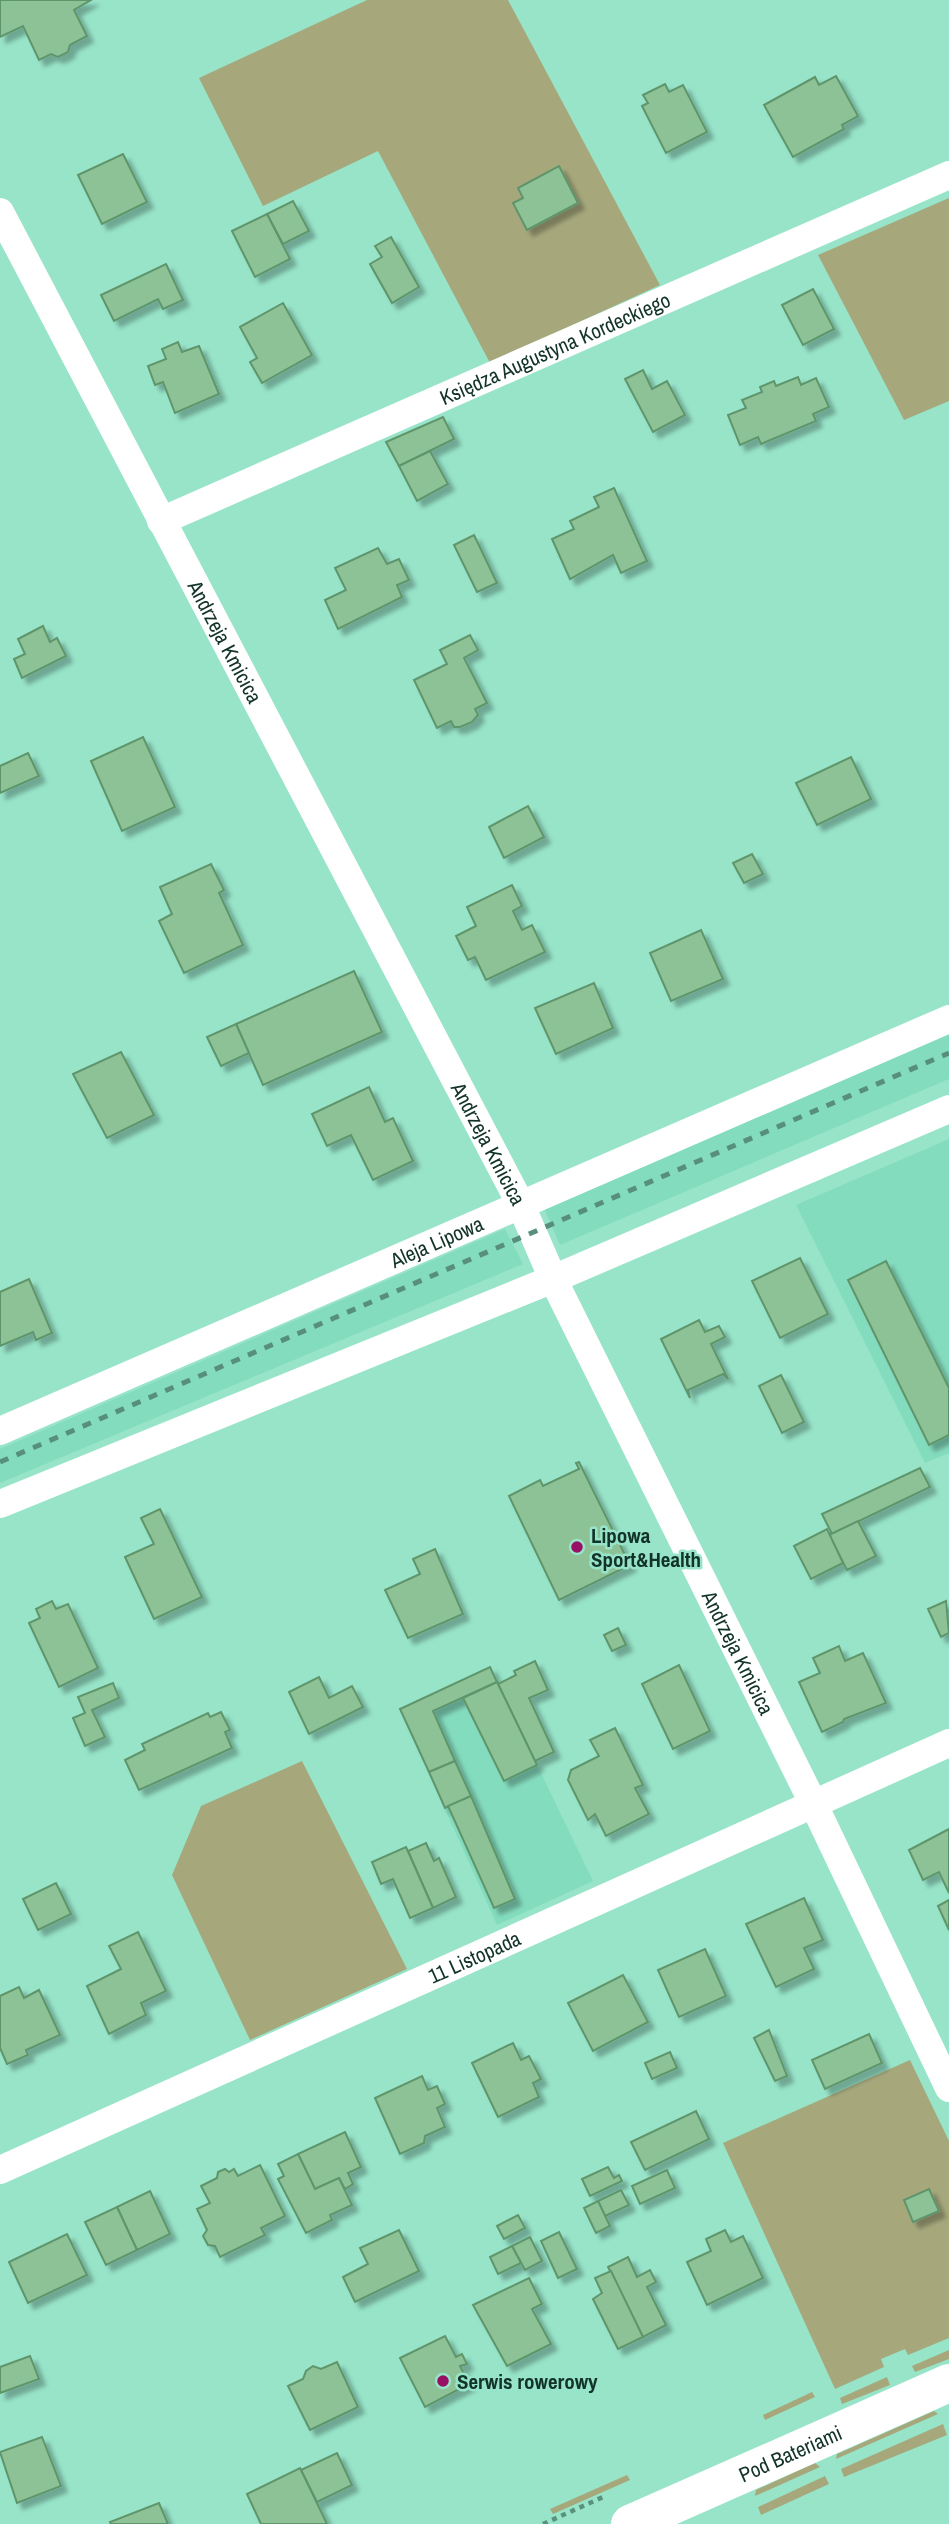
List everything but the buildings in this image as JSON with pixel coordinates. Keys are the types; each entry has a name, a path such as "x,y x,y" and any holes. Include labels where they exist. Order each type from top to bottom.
{"street":[{"name":"Księdza Augustyna Kordeckiego","path":"161,521 949,175"},
{"name":"Andrzeja Kmicica","path":"0,212 520,1203 553,1279 814,1805 949,2088"},
{"name":"Aleja Lipowa","path":"0,1431 949,1019"},
{"path":"0,1504 553,1279 949,1109"},
{"name":"11 Listopada","path":"0,2171 949,1743"},
{"name":"Pod Bateriami","path":"630,2524 949,2383"}],"shaded area":[{"path":"367,0 508,0 660,285 490,363 378,151 263,206 199,78"},
{"path":"949,198 949,401 904,420 818,255"},
{"path":"949,1030 949,1079 560,1245 543,1206"},
{"path":"949,1139 949,1453 925,1463 796,1205"},
{"path":"505,1229 523,1264 0,1483 0,1449"},
{"path":"490,1667 593,1881 497,1925 400,1709"},
{"path":"302,1761 407,1969 250,2040 172,1875 201,1806"},
{"path":"910,2060 949,2141 949,2338 908,2355 905,2349 881,2359 884,2367 835,2389 723,2143"},
{"path":"949,2350 949,2359 915,2372 912,2366"},
{"path":"887,2377 890,2385 842,2404 840,2398"},
{"path":"812,2392 815,2397 765,2420 763,2415"},
{"path":"934,2411 938,2414 836,2459 837,2454"},
{"path":"943,2424 947,2435 844,2477 841,2469"},
{"path":"815,2463 820,2467 755,2496 756,2490"},
{"path":"627,2475 630,2480 553,2514 550,2509"},
{"path":"825,2476 829,2484 761,2515 758,2507"}],"railway":[{"path":"0,1462 949,1053"}],"place":[{"name":"Lipowa Sport&Health","path":"577,1547"},
{"name":"Serwis rowerowy","path":"443,2381"}]}
